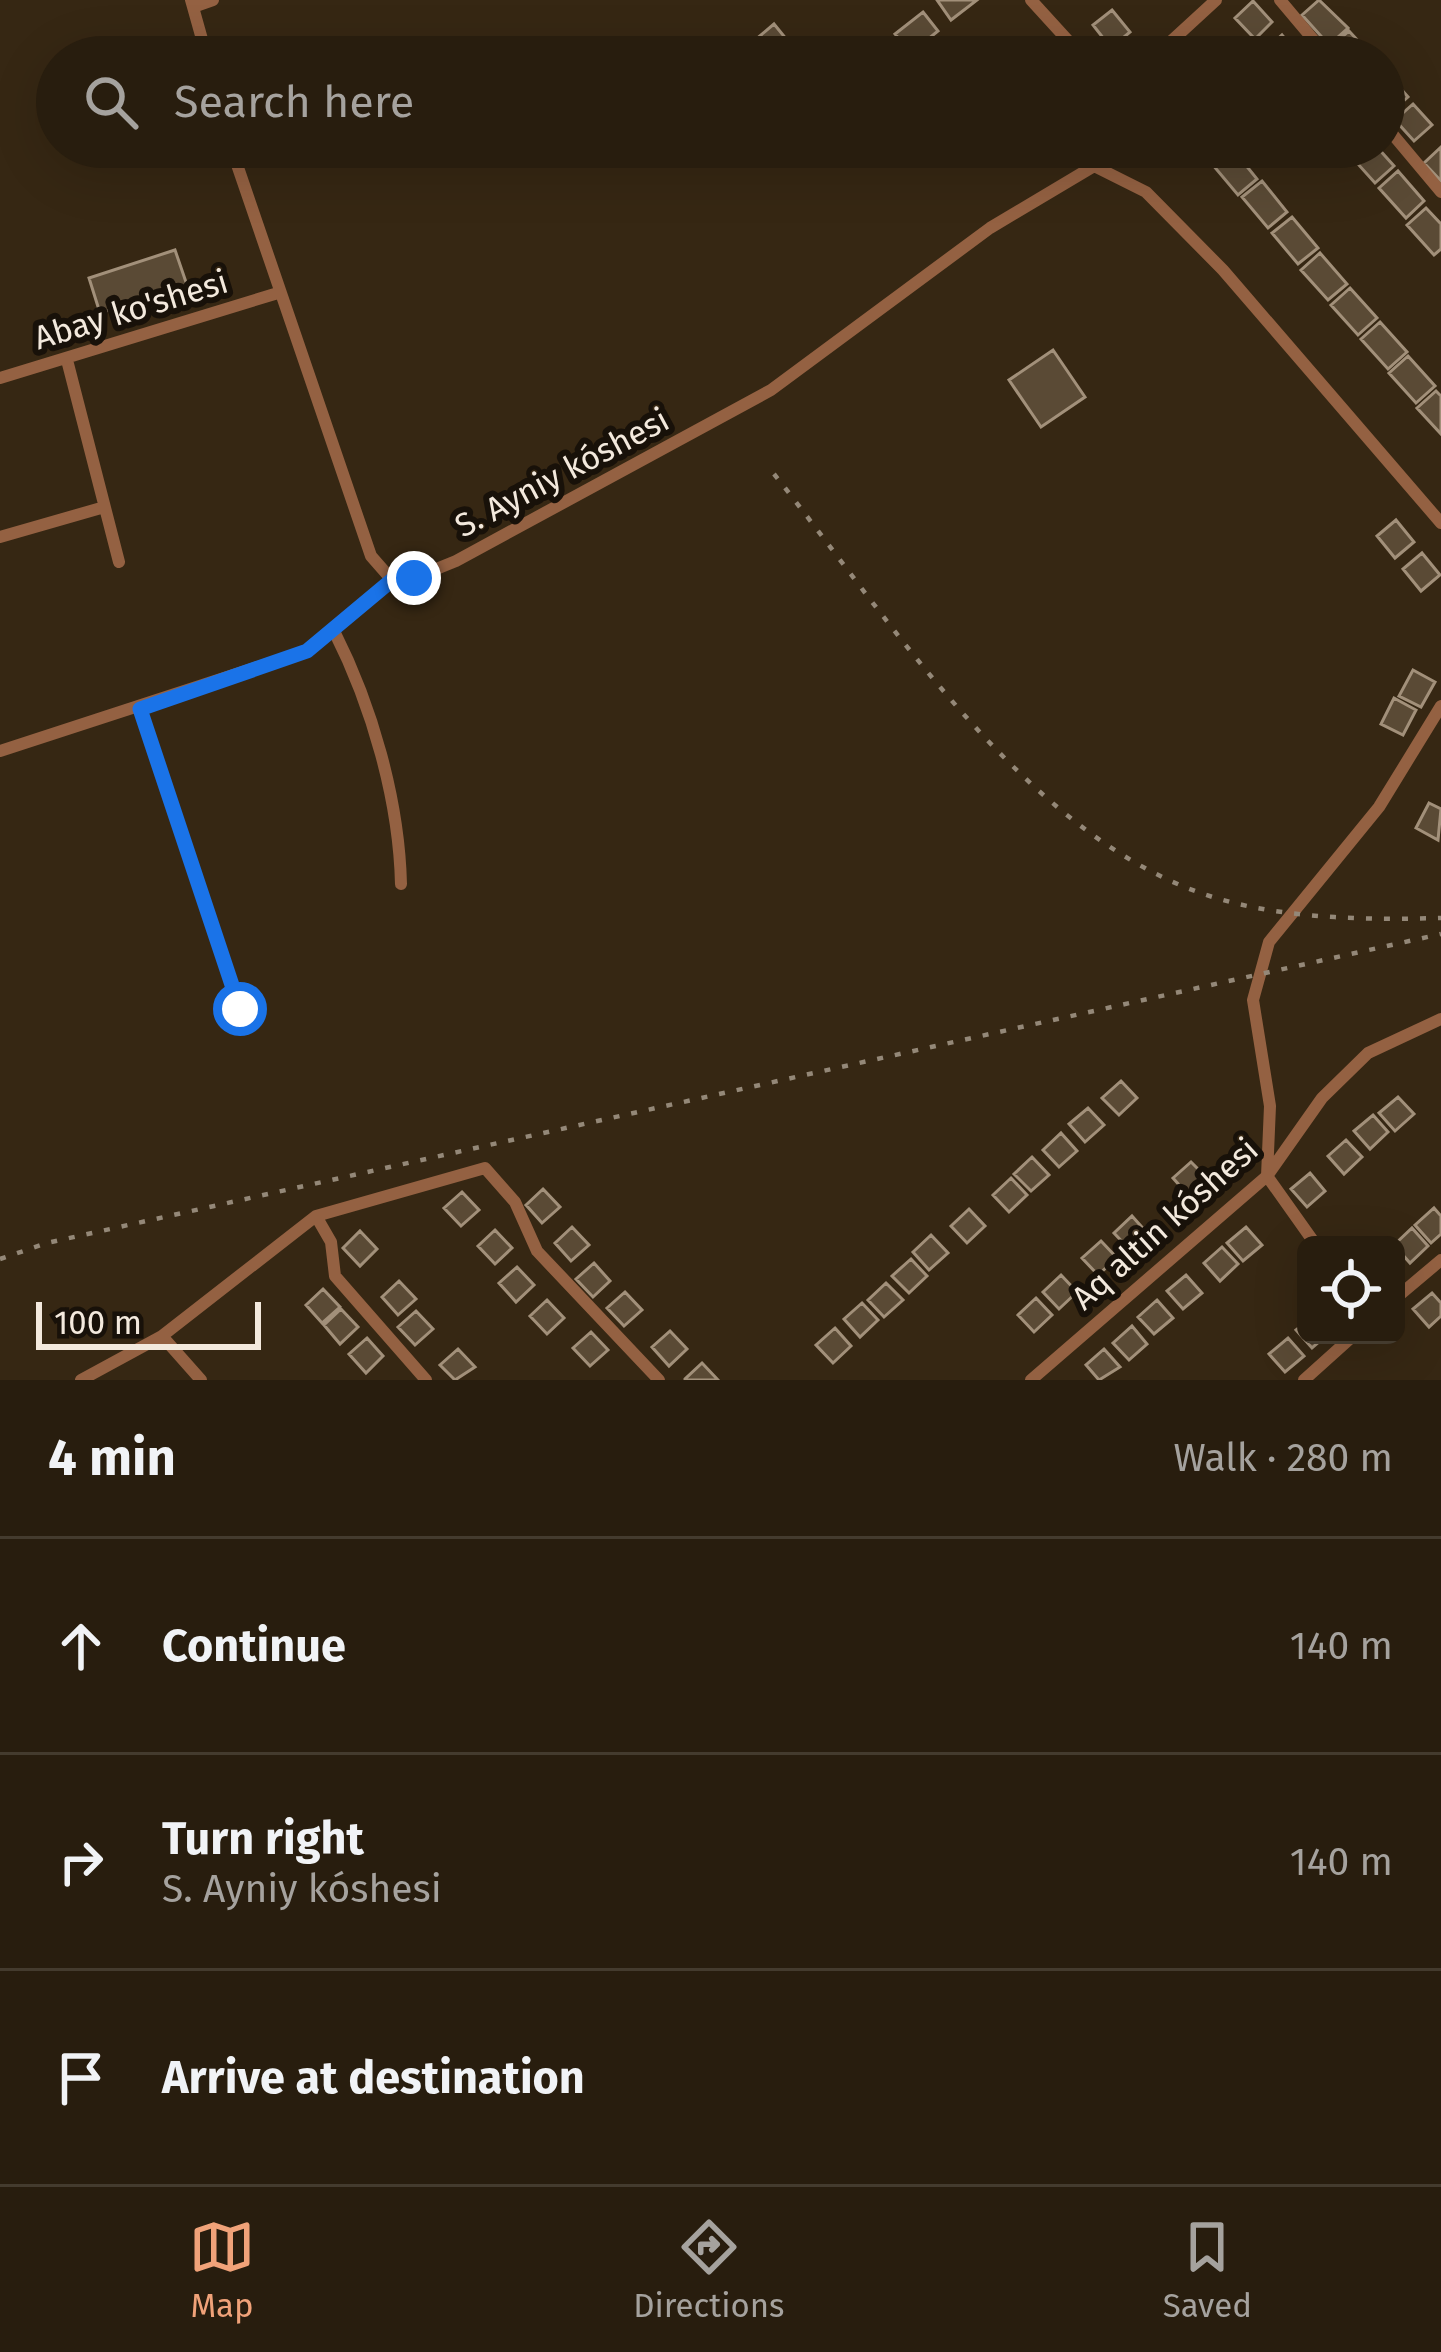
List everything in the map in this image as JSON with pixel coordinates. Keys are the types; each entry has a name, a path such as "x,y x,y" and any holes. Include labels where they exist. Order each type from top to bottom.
{"street":[{"path":"201,36 192,3 212,0"},
{"path":"1030,0 1063,36"},
{"path":"1177,36 1216,0"},
{"path":"1280,0 1310,36"},
{"path":"1405,149 1441,192"},
{"path":"238,168 371,556 392,580"},
{"name":"S. Ayniy kóshesi","path":"0,751 307,651 392,580 414,578 456,561 771,391 990,228 1091,168"},
{"path":"1098,168 1146,192 1223,270 1441,523"},
{"name":"Abay ko'shesi","path":"0,378 278,293"},
{"path":"67,359 101,508 119,562"},
{"path":"0,537 101,508"},
{"path":"334,631 361,683 400,850 401,884"},
{"path":"1310,1236 1268,1176 1270,1106 1253,1000 1269,942 1378,807 1441,706"},
{"path":"140,709 240,1009"},
{"name":"Aq altin kóshesi","path":"1031,1380 1268,1176 1322,1099 1368,1053 1441,1018"},
{"path":"81,1380 161,1336 316,1216 485,1168 515,1202 537,1251 659,1380"},
{"path":"316,1216 331,1242 335,1276 426,1380"},
{"path":"1405,1290 1441,1260"},
{"path":"161,1336 201,1380"},
{"path":"1304,1380 1344,1344"}],"building":[{"path":"937,0 977,0 951,20"},
{"path":"1319,0 1348,28 1339,36 1321,36 1302,15"},
{"path":"1253,1 1272,22 1252,36 1235,18"},
{"path":"1112,10 1130,32 1102,36 1093,25"},
{"path":"923,12 938,31 932,36 895,34"},
{"path":"774,24 784,36 760,36"},
{"path":"1413,104 1432,125 1414,141 1405,131 1405,111"},
{"path":"1441,147 1441,181 1424,163"},
{"path":"1215,168 1248,168 1257,179 1238,195"},
{"path":"1362,168 1392,168 1375,183"},
{"path":"1398,171 1424,201 1406,218 1379,188"},
{"path":"1262,181 1287,212 1268,228 1242,197"},
{"path":"1426,208 1441,224 1441,249 1434,255 1407,225"},
{"path":"1292,217 1318,248 1298,264 1272,233"},
{"path":"175,250 187,285 100,313 89,278"},
{"path":"1320,253 1347,284 1328,300 1301,270"},
{"path":"1350,288 1377,318 1358,335 1331,305"},
{"path":"1380,322 1407,352 1388,369 1361,339"},
{"path":"1053,350 1085,397 1041,427 1009,380"},
{"path":"1408,356 1435,386 1416,403 1389,373"},
{"path":"1436,391 1441,396 1441,434 1417,408"},
{"path":"1396,520 1414,542 1395,558 1377,536"},
{"path":"1422,553 1440,575 1421,591 1403,569"},
{"path":"1413,670 1435,682 1421,707 1399,696"},
{"path":"1394,698 1416,710 1403,735 1381,724"},
{"path":"1429,803 1441,809 1438,840 1416,828"},
{"path":"1121,1081 1137,1098 1119,1115 1102,1098"},
{"path":"1398,1097 1414,1114 1395,1131 1379,1113"},
{"path":"1088,1108 1104,1125 1085,1142 1069,1124"},
{"path":"1373,1115 1388,1132 1370,1149 1354,1131"},
{"path":"1061,1133 1077,1151 1059,1167 1043,1150"},
{"path":"1346,1140 1362,1157 1344,1174 1328,1156"},
{"path":"1032,1157 1049,1175 1031,1191 1014,1174"},
{"path":"1191,1162 1208,1179 1189,1196 1173,1178"},
{"path":"1310,1173 1325,1191 1307,1207 1291,1189"},
{"path":"1011,1178 1027,1195 1009,1212 993,1195"},
{"path":"543,1189 560,1207 542,1223 526,1205"},
{"path":"462,1192 479,1210 461,1226 444,1208"},
{"path":"1434,1208 1441,1216 1441,1234 1431,1243 1415,1225"},
{"path":"969,1209 985,1226 967,1243 951,1226"},
{"path":"1132,1216 1148,1234 1130,1250 1114,1233"},
{"path":"572,1227 589,1245 571,1261 555,1243"},
{"path":"1246,1227 1262,1245 1243,1261 1227,1243"},
{"path":"1412,1228 1428,1246 1410,1263 1405,1257 1404,1236"},
{"path":"495,1230 512,1248 495,1264 478,1246"},
{"path":"360,1231 377,1249 360,1266 343,1248"},
{"path":"931,1235 948,1253 929,1270 913,1252"},
{"path":"1101,1241 1117,1258 1098,1275 1082,1258"},
{"path":"1222,1247 1238,1264 1220,1281 1204,1263"},
{"path":"911,1259 927,1276 909,1293 892,1276"},
{"path":"594,1263 610,1281 593,1297 576,1279"},
{"path":"517,1267 534,1285 516,1302 499,1283"},
{"path":"1061,1275 1077,1292 1059,1309 1043,1292"},
{"path":"1186,1275 1202,1293 1183,1309 1167,1291"},
{"path":"399,1281 416,1299 398,1315 382,1297"},
{"path":"886,1283 903,1300 884,1317 868,1300"},
{"path":"323,1289 340,1307 322,1323 306,1305"},
{"path":"625,1292 642,1310 624,1326 607,1308"},
{"path":"1432,1293 1441,1303 1441,1316 1429,1327 1413,1309"},
{"path":"1036,1298 1052,1315 1034,1332 1018,1315"},
{"path":"547,1300 564,1318 547,1334 530,1316"},
{"path":"1157,1300 1173,1318 1154,1334 1138,1317"},
{"path":"862,1303 878,1320 860,1337 844,1319"},
{"path":"341,1309 358,1327 340,1344 324,1325"},
{"path":"416,1311 433,1329 415,1345 398,1327"},
{"path":"1132,1326 1147,1344 1129,1360 1113,1343"},
{"path":"835,1328 851,1346 833,1363 816,1345"},
{"path":"670,1331 687,1349 669,1366 652,1347"},
{"path":"591,1332 608,1350 590,1366 573,1348"},
{"path":"367,1338 383,1356 366,1373 349,1354"},
{"path":"1288,1338 1304,1356 1285,1372 1269,1354"},
{"path":"458,1349 475,1367 455,1380 440,1365"},
{"path":"1104,1349 1120,1367 1099,1380 1086,1365"},
{"path":"702,1363 718,1380 685,1380 685,1379"}],"railway":[{"path":"774,474 972,723 1089,832 1154,873 1223,900 1331,917 1441,918"},
{"path":"0,1259 47,1243 1441,934"}],"route":[{"path":"240,1009 140,709 307,651 392,580 414,578"}]}
